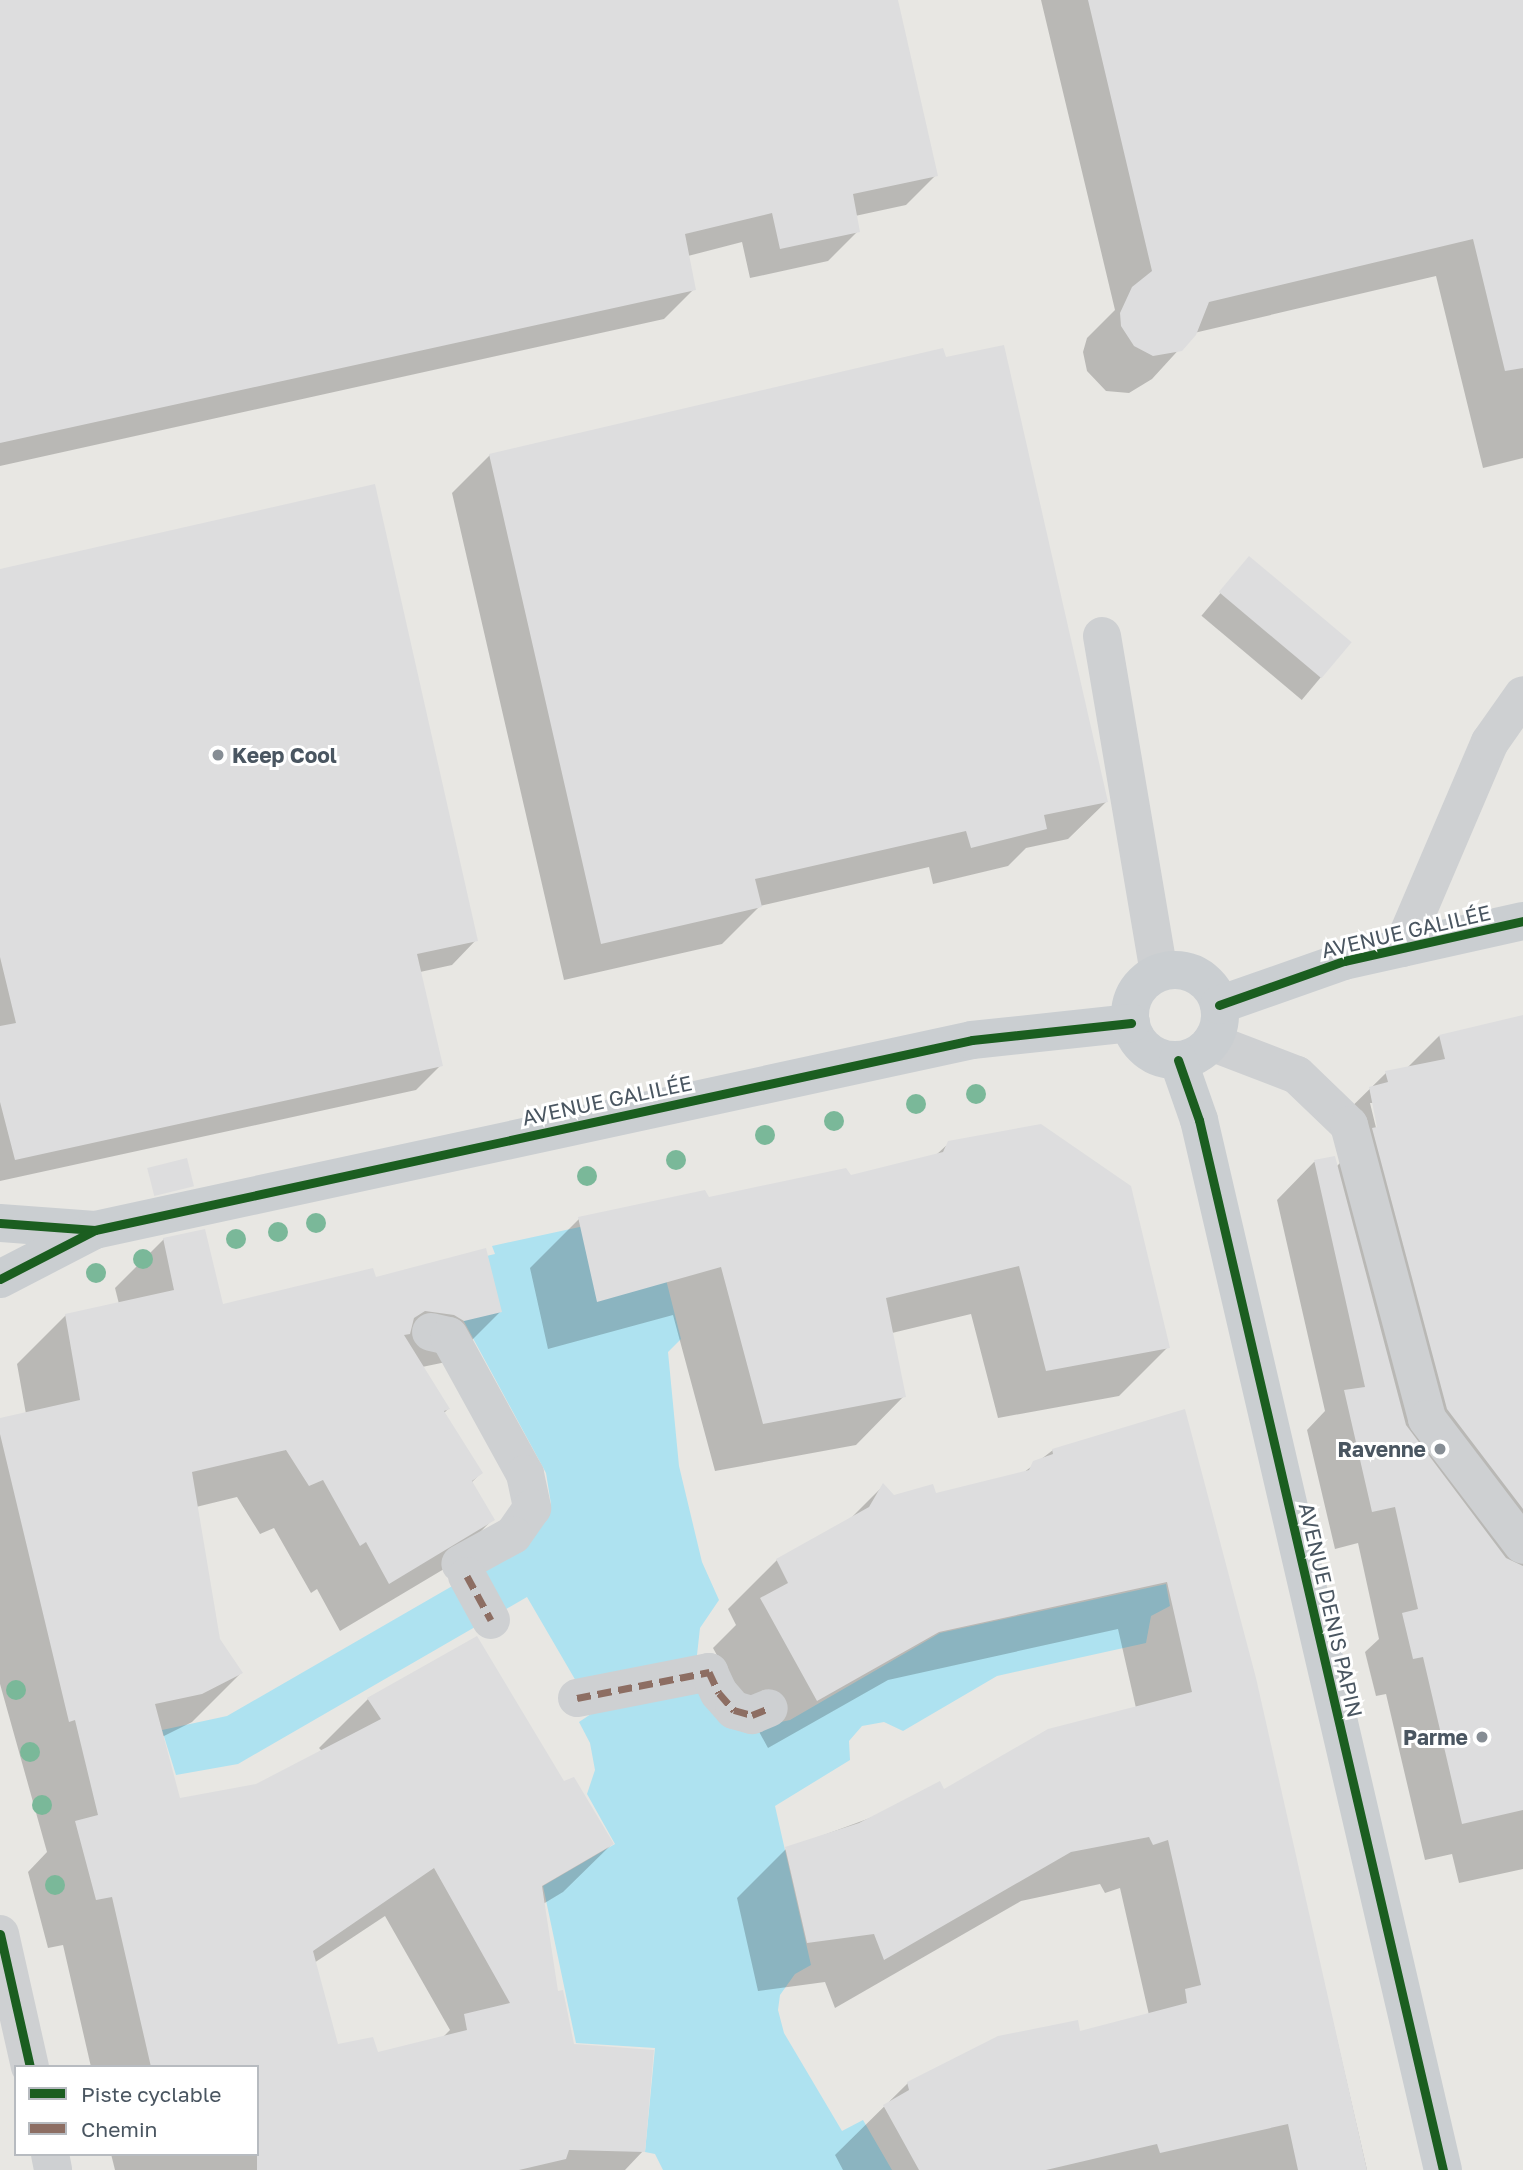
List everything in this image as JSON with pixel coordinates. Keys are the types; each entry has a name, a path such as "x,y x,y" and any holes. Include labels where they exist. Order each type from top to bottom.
{"main road":[{"name":"AVENUE GALILÉE","path":"1219,1005 1344,961 1523,922"},
{"path":"1174,969 1196,976 1213,990 1219,1005 1220,1018 1194,1051 1165,1058 1143,1046 1131,1023 1133,999 1159,972 1174,969"},
{"name":"AVENUE GALILÉE","path":"0,1279 94,1230 972,1040 1131,1023"},
{"name":"AVENUE DENIS PAPIN","path":"1194,1051 1199,1120 1443,2170"},
{"name":"AVENUE GALILÉE","path":"0,1223 94,1230"}],"street":[{"path":"1102,636 1159,972"},
{"path":"1402,948 1490,743 1523,695"},
{"path":"1194,1051 1297,1075 1349,1125 1427,1419 1523,1545"},
{"path":"431,1332 449,1336 525,1474 532,1507 513,1535 464,1570 491,1620"},
{"path":"577,1698 709,1672 734,1710 752,1715 769,1708"},
{"path":"0,1934 30,2065"}],"shaded area":[{"path":"0,0 1523,0 1523,2170 0,2170"}],"water":[{"path":"649,1212 681,1339 668,1352 679,1466 702,1562 719,1600 700,1628 697,1655 757,1727 790,1720 940,1633 1166,1584 1170,1606 1151,1616 1146,1643 997,1676 903,1731 884,1722 862,1726 849,1741 850,1760 775,1806 811,1965 795,1974 780,1995 778,2010 784,2033 842,2131 863,2120 892,2170 663,2170 655,2154 645,2152 655,2048 576,2043 543,1886 615,1844 587,1794 595,1770 590,1743 579,1722 594,1712 527,1597 238,1764 176,1775 162,1730 227,1716 480,1570 546,1518 551,1504 546,1473 435,1268 495,1254 492,1246"}],"building":[{"path":"0,0 898,0 938,176 853,194 860,232 780,249 772,213 685,234 696,290 0,443"},
{"path":"1088,0 1523,0 1523,368 1505,371 1473,239 1209,302 1196,335 1182,351 1153,356 1134,346 1121,326 1120,313 1132,287 1152,271"},
{"path":"1004,345 1108,802 1044,815 1047,829 971,848 966,831 755,879 762,907 601,944 489,454 943,348 946,357"},
{"name":"Keep Cool","path":"375,484 478,941 417,954 443,1066 15,1160 0,1102 0,1026 16,1023 0,957 0,569"},
{"path":"1249,556 1352,642 1321,678 1219,592"},
{"path":"1523,1015 1523,1509 1447,1409 1372,1128 1377,1127 1369,1087 1388,1082 1385,1071 1445,1059 1439,1035"},
{"path":"1041,1124 1131,1186 1170,1348 1046,1371 1019,1266 886,1298 906,1397 763,1424 721,1267 597,1302 578,1217 705,1190 709,1197 846,1168 851,1175 943,1152 948,1141"},
{"path":"1335,1156 1406,1425 1506,1558 1523,1566 1523,1810 1462,1824 1423,1657 1413,1659 1402,1613 1418,1609 1395,1507 1372,1512 1344,1390 1365,1387 1314,1160"},
{"path":"187,1158 194,1186 154,1196 147,1168"},
{"path":"205,1229 223,1304 373,1268 376,1277 486,1248 502,1312 464,1321 454,1315 425,1311 414,1318 410,1334 404,1335 450,1409 444,1411 483,1473 472,1481 495,1520 389,1584 366,1542 360,1546 323,1480 309,1486 286,1450 192,1472 220,1639 243,1673 202,1694 155,1704 180,1798 256,1784 381,1719 367,1698 477,1636 564,1781 574,1777 614,1844 542,1886 558,1991 563,1990 574,2044 654,2050 645,2152 569,2150 566,2159 519,2170 257,2170 259,2065 151,2065 112,1897 96,1900 75,1821 98,1815 75,1720 69,1722 0,1434 0,1418 80,1400 65,1314 174,1290 163,1238","holes":["434,1868 510,2003 464,2014 467,2030 378,2052 373,2037 338,2044 313,1951"]},
{"path":"1185,1409 1256,1678 1367,2170 1298,2170 1288,2124 1160,2153 1157,2144 1046,2170 919,2170 883,2105 909,2090 907,2082 998,2036 1078,2020 1080,2031 1187,2003 1185,1989 1201,1985 1168,1840 1153,1845 1149,1837 1071,1852 884,1960 874,1934 807,1943 785,1847 859,1823 940,1781 944,1789 1048,1729 1192,1692 1167,1582 939,1632 817,1701 760,1598 788,1583 776,1559 869,1507 883,1483 894,1495 933,1484 936,1493 1029,1470 1033,1461 1053,1454 1052,1449"}],"marked path":[{"path":"467,1576 491,1620"},
{"path":"577,1698 709,1672 719,1693 734,1710 752,1715 769,1708"}],"cycle path":[{"path":"1219,1005 1344,961 1523,921"},
{"path":"0,1279 95,1230 972,1040 1131,1023"},
{"path":"1178,1060 1199,1120 1443,2170"},
{"path":"0,1223 95,1230"},
{"path":"0,1934 30,2065"}],"place":[{"name":"Keep Cool","path":"218,755"},
{"name":"Ravenne","path":"1440,1449"},
{"name":"Parme","path":"1482,1737"}]}
